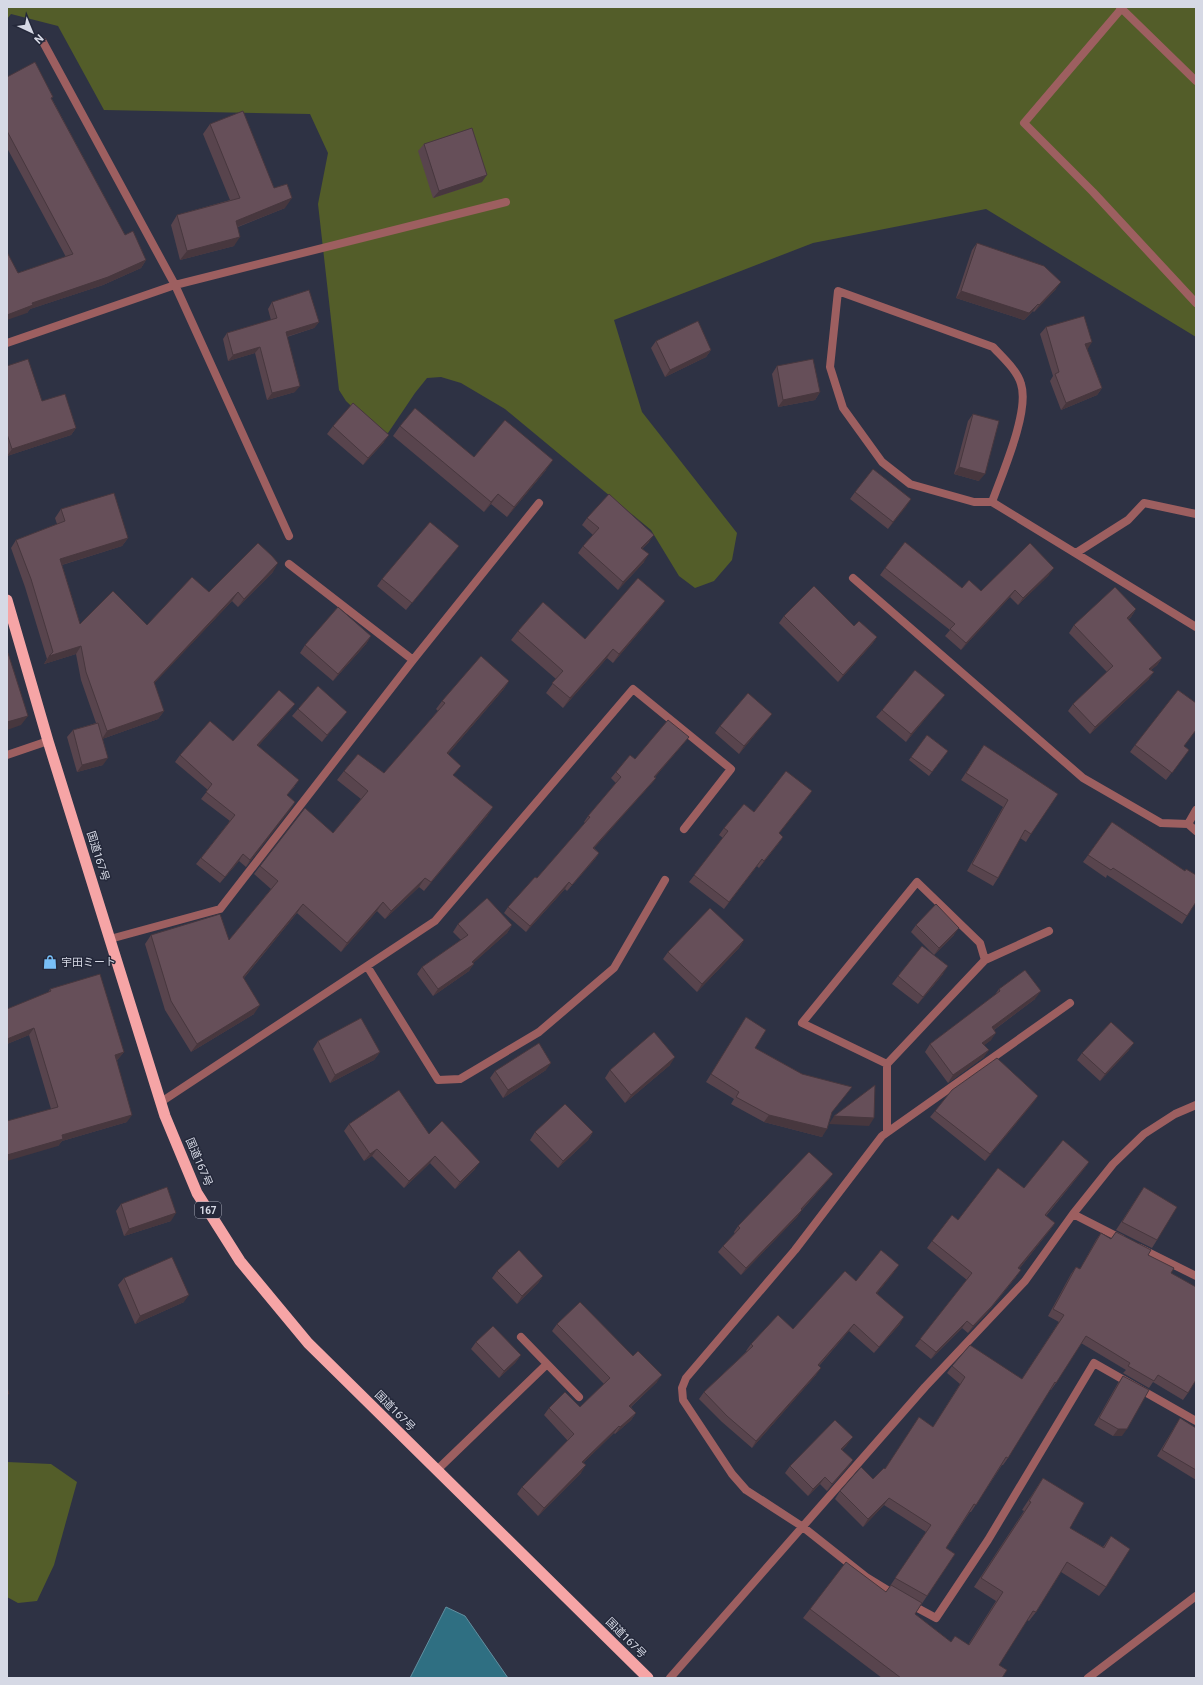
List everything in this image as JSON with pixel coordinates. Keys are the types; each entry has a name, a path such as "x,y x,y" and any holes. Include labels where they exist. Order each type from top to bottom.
{"highway":[{"name":"国道167号","path":"7,600 48,741 161,1102 197,1192 240,1261 308,1343 648,1678"}],"street":[{"path":"1196,81 1121,8 1024,123 1093,192 1196,303"},
{"path":"43,42 175,285 289,536"},
{"path":"7,343 175,285 506,202"},
{"path":"992,502 1022,415 1021,384 1011,366 993,348 838,291 830,367 843,408 882,462 910,484 974,502 992,502 1196,627"},
{"path":"110,939 220,909 413,660 539,503"},
{"path":"1076,553 1128,520 1144,503 1196,514"},
{"path":"289,564 413,660"},
{"path":"853,578 1083,778 1161,824 1188,824 1196,831"},
{"path":"161,1102 435,921 634,689 731,768 684,829"},
{"path":"7,755 48,741"},
{"path":"1188,824 1196,810"},
{"path":"367,966 438,1080 460,1079 540,1032 614,968 665,880"},
{"path":"887,1064 802,1023 917,882 980,943 985,960"},
{"path":"887,1132 887,1064 985,960 1049,931"},
{"path":"1070,1003 882,1136 796,1250 686,1378 682,1388 683,1400 732,1474 746,1490 803,1527 866,1578 936,1618 988,1540 1094,1364 1196,1421"},
{"path":"670,1678 926,1387 1024,1281 1073,1214 1113,1164 1144,1134 1175,1114 1196,1105"},
{"path":"1073,1214 1196,1276"},
{"path":"521,1337 578,1397"},
{"path":"437,1470 547,1364"},
{"path":"1088,1678 1196,1596"}],"green space":[{"path":"7,7 1196,7 1196,337 986,209 813,243 614,320 642,412 737,533 732,560 714,581 695,588 679,576 651,530 505,409 461,383 441,377 427,378 388,433 377,431 346,401 339,390 318,204 328,153 310,114 104,110 58,26 11,14 7,19"},
{"path":"7,1462 51,1464 77,1482 54,1565 37,1601 18,1603 7,1597"}],"water":[{"path":"446,1607 465,1616 508,1678 410,1678"}],"building":[{"path":"35,62 53,97 51,98 125,235 133,231 146,260 108,277 32,303 33,305 7,315 7,252 18,273 73,254 7,131 7,77"},
{"path":"243,111 274,188 287,184 292,198 236,221 240,237 187,251 177,215 240,198 210,124"},
{"path":"472,128 487,175 439,191 424,144"},
{"path":"977,243 1044,266 1061,282 1039,305 1038,304 1029,313 961,291"},
{"path":"309,290 319,322 286,332 300,386 272,393 260,347 233,355 227,333 277,318 272,302"},
{"path":"1084,316 1092,342 1085,344 1102,388 1066,403 1055,374 1059,372 1046,327"},
{"path":"698,321 711,350 670,370 656,341"},
{"path":"28,359 42,401 65,394 76,428 12,449 7,434 7,366"},
{"path":"813,359 820,392 783,400 777,366"},
{"path":"353,403 389,435 368,458 333,426"},
{"path":"415,408 474,457 505,420 553,460 514,507 498,494 491,502 400,426"},
{"path":"973,414 999,421 985,474 959,467"},
{"path":"873,469 911,499 893,522 855,492"},
{"path":"114,493 128,538 60,559 80,624 113,591 147,625 192,577 209,592 258,543 278,563 244,599 238,592 154,682 164,711 107,731 86,672 81,646 49,656 53,652 31,579 16,540 65,521 61,509"},
{"path":"609,494 654,535 641,548 649,554 623,582 583,546 599,528 587,518"},
{"path":"430,522 459,546 412,603 382,579"},
{"path":"905,542 962,588 969,580 981,591 1030,543 1054,568 1023,598 1015,590 966,643 950,629 955,624 885,568"},
{"path":"638,578 665,601 619,654 613,649 570,698 552,683 563,671 518,631 543,602 585,639"},
{"path":"814,586 854,626 859,621 877,637 843,675 784,616"},
{"path":"1115,587 1136,609 1127,618 1162,658 1149,669 1154,672 1095,727 1073,704 1113,666 1074,625"},
{"path":"338,607 371,636 338,674 305,645"},
{"path":"7,653 28,716 7,722"},
{"path":"481,656 509,681 447,753 461,766 453,775 493,807 431,882 425,878 391,911 383,902 347,943 303,904 243,977 260,1005 197,1044 171,1001 151,935 220,914 229,940 278,881 260,866 305,808 333,833 368,791 344,771 358,754 384,773 445,703 442,701"},
{"path":"915,670 945,695 911,734 882,710"},
{"path":"318,686 347,712 327,735 298,709"},
{"path":"279,690 295,704 257,745 299,780 287,795 295,802 250,860 243,854 225,877 201,858 235,815 206,792 212,784 180,755 210,721 233,741"},
{"path":"1178,690 1196,703 1196,730 1184,746 1189,750 1172,773 1135,745"},
{"path":"748,693 772,714 744,746 720,726"},
{"path":"668,720 689,737 654,777 656,778 593,848 599,853 572,885 569,882 530,926 508,907 535,877 537,878 590,817 588,816 621,777 616,772 630,755 635,759"},
{"path":"98,723 108,758 82,765 73,730"},
{"path":"927,735 948,751 932,772 911,757"},
{"path":"984,745 1058,794 1031,834 1025,830 998,878 972,864 1008,800 966,773"},
{"path":"786,771 812,791 779,833 783,837 764,861 762,859 729,902 694,875 728,831 724,828 744,804 754,812"},
{"path":"1112,822 1185,871 1186,869 1196,875 1196,902 1187,916 1113,868 1111,870 1088,855"},
{"path":"487,898 512,925 472,962 474,964 438,989 422,967 468,935 458,924"},
{"path":"936,904 959,928 939,948 916,925"},
{"path":"710,908 744,940 702,984 668,952"},
{"path":"922,946 948,966 923,997 898,976"},
{"path":"1025,970 1041,991 992,1027 996,1033 982,1043 989,1050 953,1075 930,1044 1000,991 999,989"},
{"path":"100,974 124,1052 115,1055 132,1115 62,1135 63,1139 7,1155 7,1121 58,1107 34,1028 7,1039 7,1009 51,991 50,989"},
{"path":"746,1017 766,1030 755,1048 802,1074 852,1087 832,1112 827,1129 769,1115 736,1097 739,1092 711,1074"},
{"path":"361,1018 380,1052 335,1075 318,1041"},
{"path":"1111,1022 1134,1043 1105,1074 1082,1053"},
{"path":"654,1032 675,1057 631,1095 610,1070"},
{"path":"539,1043 551,1063 508,1090 495,1071"},
{"path":"997,1058 1038,1096 990,1154 935,1111 952,1090"},
{"path":"875,1085 874,1118 834,1116"},
{"path":"399,1090 429,1134 442,1121 480,1162 460,1182 435,1156 409,1181 377,1149 370,1154 349,1124"},
{"path":"565,1104 593,1132 563,1161 535,1132"},
{"path":"1063,1140 1089,1162 1045,1215 1055,1223 1018,1268 1021,1270 992,1306 973,1326 967,1321 936,1352 920,1339 972,1273 932,1241 952,1215 958,1220 998,1168 1024,1188"},
{"path":"809,1152 833,1174 801,1209 802,1210 746,1268 723,1246 740,1228 738,1226"},
{"path":"167,1187 176,1213 129,1229 121,1204"},
{"path":"1144,1187 1177,1207 1157,1240 1122,1222"},
{"path":"1116,1232 1151,1250 1148,1255 1174,1268 1171,1273 1196,1287 1196,1380 1188,1393 1158,1375 1154,1381 1128,1366 1130,1363 1086,1336 1056,1383 1055,1382 1008,1458 1006,1457 976,1505 974,1504 946,1548 955,1554 927,1596 895,1578 931,1525 889,1498 868,1519 840,1491 861,1467 873,1479 884,1468 885,1469 919,1417 933,1427 965,1377 952,1366 970,1345 1022,1379 1064,1315 1053,1309 1076,1267 1080,1269 1101,1233 1111,1239"},
{"path":"519,1250 543,1276 522,1296 497,1271"},
{"path":"881,1250 899,1265 876,1293 904,1317 879,1347 854,1324 818,1365 821,1368 756,1441 727,1416 704,1392 753,1346 751,1344 778,1315 793,1329 845,1271 856,1281"},
{"path":"172,1257 189,1295 140,1316 124,1278"},
{"path":"580,1302 633,1356 638,1351 662,1375 629,1406 636,1413 620,1427 619,1426 582,1462 586,1465 544,1508 522,1487 574,1434 549,1408 565,1392 580,1407 610,1378 557,1324"},
{"path":"493,1326 521,1355 504,1371 476,1342"},
{"path":"1123,1376 1149,1390 1127,1429 1118,1429 1099,1418"},
{"path":"1180,1418 1196,1428 1196,1470 1162,1450"},
{"path":"835,1420 853,1437 841,1449 853,1460 832,1484 825,1477 813,1489 790,1466"},
{"path":"1043,1478 1084,1503 1070,1528 1104,1548 1111,1536 1130,1549 1106,1587 1067,1562 1036,1612 1033,1611 999,1665 1007,1670 1002,1678 901,1678 810,1609 846,1562 886,1592 891,1585 922,1603 915,1614 951,1642 955,1636 969,1645 1003,1592 981,1578 1031,1502 1029,1501"}],"place":[{"name":"宇田ミート","path":"50,962"}]}
